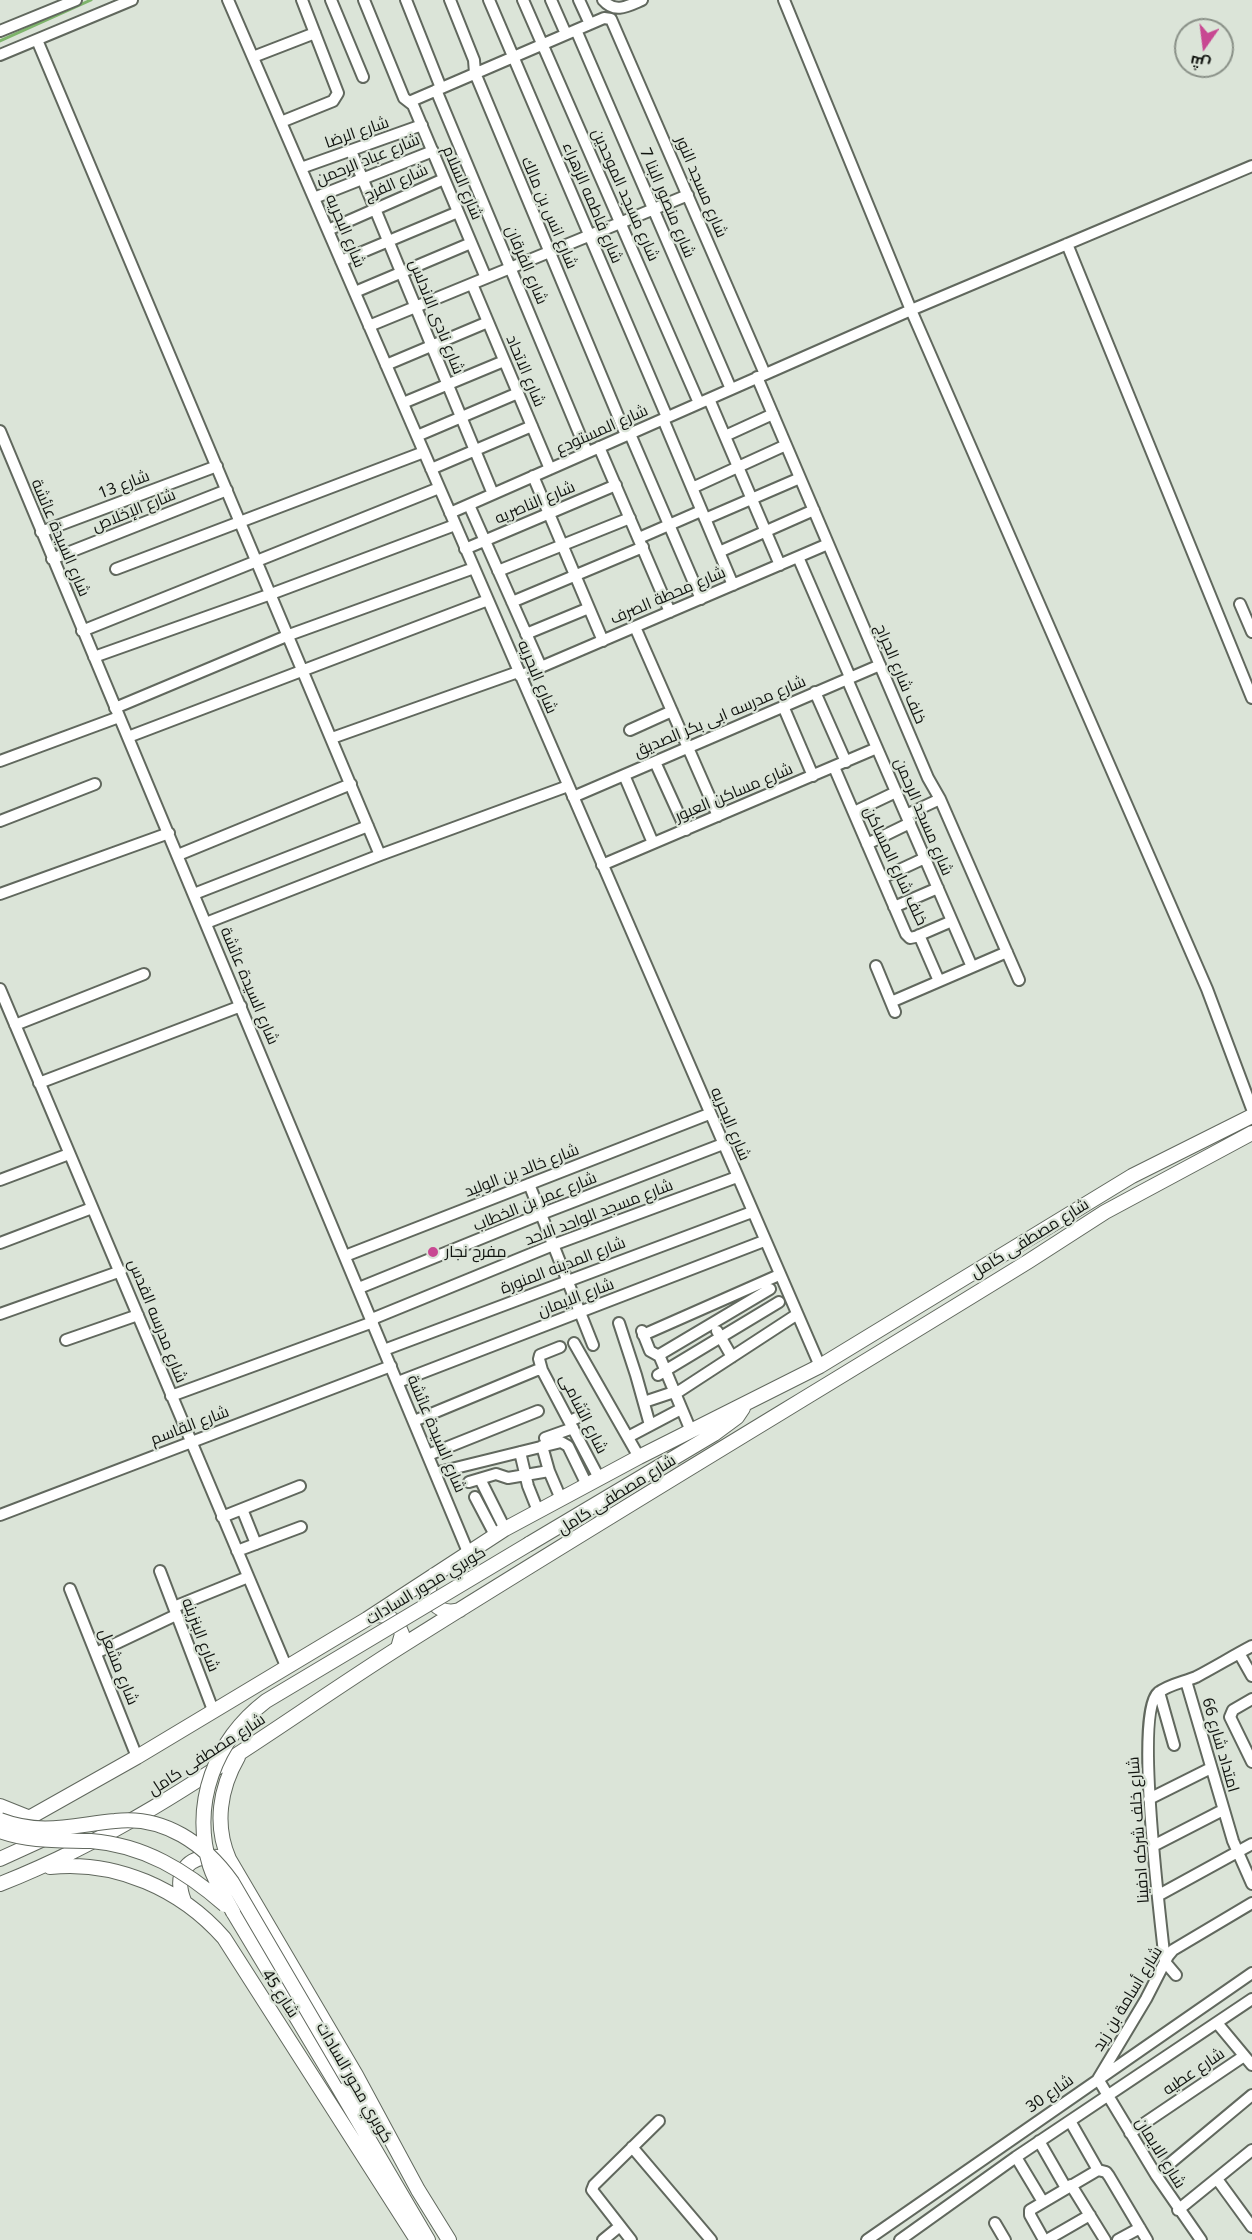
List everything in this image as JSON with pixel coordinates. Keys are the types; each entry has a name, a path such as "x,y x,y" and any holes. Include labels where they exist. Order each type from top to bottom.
{"main road":[{"name":"شارع مصطفى كامل","path":"0,1832 30,1818 137,1757 367,1619 500,1532 639,1457 820,1366 1132,1176 1252,1116"},
{"name":"شارع مصطفى كامل","path":"0,1884 42,1867 133,1820 239,1755 398,1648 1105,1212 1252,1133"},
{"name":"كوبري محور السادات","path":"391,2141 375,2126 343,2083 232,1912 210,1867 205,1840 204,1814 210,1776 219,1754 233,1732 266,1701 714,1434 737,1417 746,1404"},
{"path":"434,1575 429,1587 431,1600 435,1606 447,1612 460,1610"},
{"path":"367,1619 381,1615 395,1621 402,1634 398,1648"},
{"name":"شارع 45","path":"239,1755 228,1777 222,1801 222,1838 229,1859 356,2074 391,2141 449,2240"},
{"path":"0,1806 30,1818"},
{"name":"كوبري محور السادات","path":"0,1820 35,1829 61,1829 115,1821 148,1822 181,1834 209,1855 239,1892 428,2240"},
{"name":"كوبري محور السادات","path":"0,1859 61,1829"},
{"name":"كوبري محور السادات","path":"0,1832 40,1840 108,1843 149,1854 184,1872 232,1912"},
{"path":"184,1901 179,1884 180,1876 187,1865 201,1858 229,1859"},
{"name":"شارع 45","path":"42,1867 78,1866 113,1870 154,1884 184,1901 204,1917 224,1938 417,2240"}],"street":[{"path":"0,31 76,0"},
{"path":"0,55 132,0"},
{"name":"شارع البحريه","path":"228,0 723,1144 779,1275 793,1317 820,1366"},
{"path":"281,122 338,97 302,0"},
{"path":"331,0 363,78"},
{"path":"364,0 404,98 409,102 590,24 579,0"},
{"name":"شارع الفرقان","path":"406,0 439,89 587,452"},
{"name":"شارع انس بن مالك","path":"450,0 474,60 475,73 549,252 701,599"},
{"name":"شارع فاطمه الزهراء","path":"489,0 733,585"},
{"name":"شارع مسجد الموحدين","path":"523,0 620,223 704,401 725,436 780,565"},
{"name":"شارع منصور البنا 7","path":"551,0 571,32 653,209 731,389"},
{"path":"603,0 611,7 620,9 642,0"},
{"path":"784,0 911,310 1207,989 1252,1109"},
{"name":"شارع مسجد النور","path":"590,24 604,18 612,21 688,195 761,376"},
{"path":"253,57 315,33"},
{"path":"37,40 380,855"},
{"name":"شارع السلام","path":"409,102 413,105 486,278"},
{"name":"شارع الرضا","path":"301,168 422,126"},
{"name":"شارع نادى الاندلس","path":"351,150 493,494"},
{"name":"شارع عباد الرحمن","path":"314,198 433,151"},
{"name":"شارع المستودع","path":"450,513 911,310 1252,166"},
{"name":"شارع الفرج","path":"328,230 444,179"},
{"path":"369,326 688,195"},
{"path":"341,261 458,212"},
{"path":"355,292 471,243"},
{"path":"1066,244 1252,698"},
{"name":"شارع الاتحاد","path":"472,284 550,469"},
{"path":"386,365 488,322"},
{"path":"402,403 504,361"},
{"name":"خلف شارع الجراج","path":"761,376 773,414 828,544 928,778 940,799 1019,980"},
{"path":"417,436 518,393"},
{"path":"725,436 773,414"},
{"path":"431,469 532,426"},
{"name":"شارع السيدة عائشة","path":"0,432 468,1552"},
{"path":"692,488 786,445"},
{"path":"599,447 670,612"},
{"path":"116,569 424,452"},
{"name":"شارع 13","path":"41,532 217,466"},
{"path":"533,477 603,641"},
{"path":"512,602 641,543 669,525 752,499 800,478"},
{"name":"شارع الناصريه","path":"465,549 616,485"},
{"path":"82,631 439,488"},
{"name":"شارع الإخلاص","path":"52,559 227,490"},
{"path":"469,505 541,667"},
{"path":"719,552 814,510"},
{"path":"498,571 630,518"},
{"path":"94,657 455,525"},
{"name":"شارع محطة الصرف","path":"332,738 541,667 828,544"},
{"name":"شارع مسجد الرحمن","path":"798,557 877,748 972,967"},
{"path":"0,761 117,712 289,635 474,568"},
{"path":"128,737 488,600"},
{"path":"1240,604 1252,632"},
{"path":"526,634 589,608"},
{"path":"635,627 718,816"},
{"name":"شارع مدرسه ابى بكر الصديق","path":"573,797 880,664"},
{"path":"815,692 846,762"},
{"path":"783,706 813,776"},
{"path":"630,730 672,711"},
{"name":"شارع مساكن العبور","path":"602,865 877,748"},
{"path":"655,762 686,830"},
{"name":"خلف شارع المساكن","path":"834,766 908,936 912,938 919,936 952,921"},
{"path":"624,775 653,843"},
{"path":"0,821 95,784"},
{"path":"178,855 351,784"},
{"path":"206,923 380,855 568,786"},
{"path":"854,812 896,792"},
{"path":"867,844 940,799"},
{"path":"194,894 368,826"},
{"path":"0,894 169,833"},
{"path":"882,878 925,858"},
{"path":"894,907 938,888"},
{"path":"919,936 939,981"},
{"path":"876,966 893,1007 939,981 1007,952"},
{"path":"15,1025 144,974"},
{"name":"شارع مدرسه القدس","path":"0,989 4,1007 15,1025 121,1271 171,1396 286,1666"},
{"path":"39,1083 241,1006"},
{"name":"شارع خالد بن الوليد","path":"345,1256 710,1114"},
{"name":"شارع عمر بن الخطاب","path":"359,1288 541,1214 723,1144"},
{"path":"0,1180 69,1154"},
{"name":"شارع مسجد الواحد الاحد","path":"171,1396 372,1320 553,1245 737,1177"},
{"path":"529,1184 593,1345"},
{"path":"0,1243 92,1208"},
{"name":"شارع المدينه المنورة","path":"384,1350 752,1212"},
{"name":"شارع الايمان","path":"398,1382 764,1241"},
{"path":"0,1314 121,1271"},
{"path":"659,1356 712,1323 779,1275"},
{"path":"644,1402 674,1393 793,1317 768,1285"},
{"path":"659,1356 650,1351 642,1332 768,1285"},
{"path":"661,1373 779,1302"},
{"path":"66,1340 138,1315"},
{"path":"619,1323 650,1425"},
{"path":"712,1323 732,1357"},
{"path":"573,1343 639,1457"},
{"path":"414,1421 540,1370 539,1356 560,1347"},
{"path":"659,1356 661,1373 674,1393 691,1431"},
{"name":"شارع القاسم","path":"0,1515 391,1366"},
{"name":"شارع الشامى","path":"540,1370 572,1424 593,1481"},
{"path":"628,1437 681,1409"},
{"path":"428,1455 538,1411"},
{"path":"435,1473 520,1452 543,1442 585,1414"},
{"path":"543,1442 549,1471 561,1499"},
{"path":"543,1442 566,1444 593,1481"},
{"path":"520,1452 538,1511"},
{"path":"485,1460 479,1479 500,1532"},
{"path":"479,1479 498,1474 508,1478 549,1471"},
{"path":"222,1517 300,1486"},
{"path":"475,1497 500,1532"},
{"path":"242,1509 256,1544"},
{"path":"237,1551 301,1527"},
{"name":"شارع البنزينه","path":"160,1571 213,1710"},
{"path":"96,1653 175,1611 248,1577"},
{"name":"شارع مشعل","path":"70,1589 137,1757"},
{"path":"1174,1745 1159,1692 1186,1681 1252,1646"},
{"path":"1239,1653 1252,1676"},
{"name":"امتداد شارع 66","path":"1186,1681 1223,1810 1237,1853 1252,1884"},
{"name":"شارع خلف شركه ادفينا","path":"1159,1692 1154,1699 1150,1721 1149,1799 1165,1962"},
{"path":"1252,1699 1233,1710 1230,1717 1252,1762"},
{"path":"1149,1799 1211,1767"},
{"path":"1153,1846 1223,1810"},
{"path":"1159,1896 1252,1844"},
{"name":"شارع أسامة بن زيد","path":"1098,2079 1173,1950 1252,1903"},
{"path":"1165,1962 1176,1975"},
{"name":"شارع 30","path":"867,2240 1251,1975"},
{"name":"شارع 30","path":"900,2240 1039,2141 1252,1999"},
{"path":"1217,2023 1252,2066"},
{"name":"شارع عطيه","path":"1130,2133 1244,2056"},
{"name":"شارع الايمان","path":"1098,2079 1178,2210 1201,2240"},
{"path":"1156,2175 1252,2095"},
{"path":"632,2240 592,2190 594,2185 659,2121"},
{"path":"1070,2121 1096,2170"},
{"path":"1039,2141 1105,2240"},
{"path":"632,2147 711,2240"},
{"path":"1178,2210 1252,2150"},
{"path":"1016,2157 1043,2202"},
{"path":"1090,2215 1047,2239 1030,2212 1032,2208 1096,2170 1106,2172 1147,2240"},
{"path":"1216,2179 1252,2227"},
{"path":"995,2223 1005,2240"},
{"path":"603,2240 620,2226"},
{"path":"1125,2238 1140,2228"}],"waterway":[{"path":"0,41 91,0"}],"place":[{"name":"مفرح نجار","path":"433,1252"}]}
